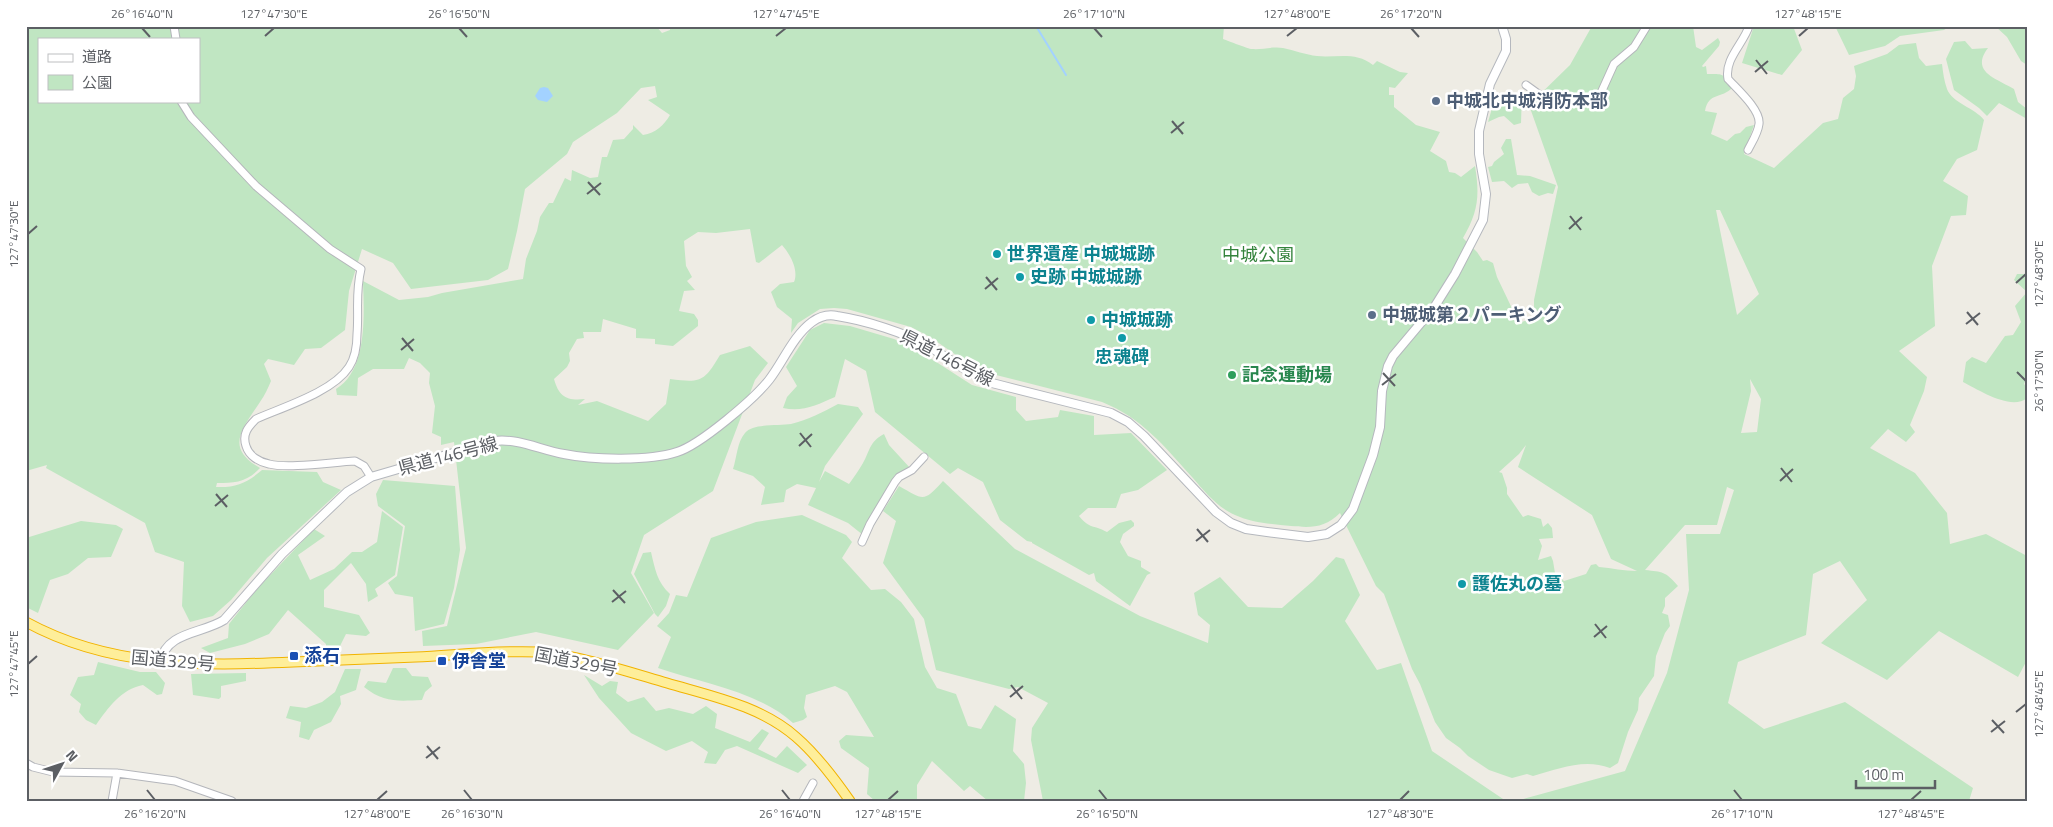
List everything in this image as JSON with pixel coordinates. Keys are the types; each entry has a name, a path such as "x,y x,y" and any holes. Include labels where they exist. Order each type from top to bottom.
{"highway":[{"name":"国道329号","path":"26,622 60,638 88,648 131,658 160,662 224,665 508,652 540,652 563,656 729,702 777,723 808,748 850,801"}],"main road":[{"name":"県道146号線","path":"160,662 162,653 172,642 183,636 216,626 224,620 253,585 288,548 347,492 371,477 494,441 504,440 525,443 564,454 595,457 647,457 680,452 694,444 758,393 769,381 810,323 818,318 834,315 910,337 975,376 992,383 1111,413 1128,422 1144,436 1216,512 1239,526 1308,537 1326,534 1346,520 1360,492 1378,436 1382,391 1388,366 1393,356 1435,306 1455,274 1483,220 1486,194 1479,154 1479,131 1490,84 1506,51 1506,40 1502,26"}],"street":[{"path":"1526,85 1552,102 1595,100 1600,95 1614,64 1634,47 1647,26"},
{"path":"1748,150 1759,125 1759,117 1754,108 1728,79 1727,74 1731,59 1749,26"},
{"path":"182,102 190,117 256,186 330,249 361,269 356,288 357,334 354,356 349,367 340,377 325,388 256,419 245,433 245,445 248,452 253,457 270,465 355,461 364,466 371,477"},
{"path":"862,542 870,524 895,482 899,477 912,470 924,457"},
{"path":"26,763 33,768 53,772 117,773 175,782 232,801"},
{"path":"112,801 117,773"},
{"path":"803,801 813,783"}],"green space":[{"name":"中城公園","path":"26,26 656,26 662,33 670,30 670,26 1224,26 1223,39 1250,49 1279,48 1317,56 1360,58 1373,65 1377,61 1400,72 1408,73 1395,88 1389,87 1389,95 1394,95 1394,107 1416,125 1440,132 1430,151 1446,161 1449,172 1461,177 1475,166 1477,195 1475,212 1463,238 1483,261 1487,260 1493,263 1497,277 1519,323 1533,318 1534,322 1534,300 1558,187 1529,105 1570,65 1592,26 1693,26 1696,47 1702,50 1718,38 1719,46 1702,66 1706,66 1707,74 1722,75 1733,87 1729,91 1712,98 1707,105 1705,111 1717,113 1711,134 1727,141 1746,127 1754,125 1744,154 1774,168 1823,123 1838,119 1843,98 1854,89 1856,76 1854,66 1887,54 1899,45 1916,43 1919,58 1926,66 1942,64 1945,83 1950,94 1984,120 1977,150 1957,159 1943,181 1968,196 1966,215 1951,216 1932,266 1935,326 1899,351 1927,377 1924,391 1910,425 1915,432 1906,442 1888,429 1870,448 1915,473 1947,513 1950,544 1986,534 2027,556 2027,660 2018,677 1939,631 1887,680 1821,643 1867,600 1840,561 1813,574 1806,635 1738,662 1728,703 1764,729 1845,702 1973,788 1969,801 1516,801 1625,771 1667,673 1689,590 1686,534 1720,534 1734,490 1727,487 1717,525 1685,525 1645,570 1663,573 1670,577 1678,586 1665,598 1665,606 1662,613 1668,615 1670,626 1665,633 1656,656 1654,676 1639,698 1638,710 1628,732 1618,763 1610,768 1600,765 1581,764 1533,776 1527,774 1512,778 1489,770 1468,756 1446,738 1435,722 1412,669 1384,594 1376,586 1340,513 1329,522 1305,527 1262,523 1235,515 1212,499 1152,434 1129,416 1102,402 992,374 972,366 930,337 911,327 847,309 834,308 820,309 798,323 791,333 792,319 777,307 771,292 780,284 794,282 795,267 782,245 759,263 756,262 750,229 716,233 698,232 684,241 686,266 692,277 687,281 695,290 684,291 679,311 694,314 698,320 698,326 673,346 655,344 655,339 636,338 636,329 603,319 601,332 583,332 584,338 577,339 569,353 570,361 567,367 554,379 561,394 573,399 585,399 578,405 597,401 648,421 666,404 670,379 689,381 701,379 710,371 720,355 750,346 768,363 755,380 713,491 644,535 631,573 654,613 618,650 536,632 476,644 423,646 422,631 447,626 466,548 454,442 441,445 441,437 432,433 435,406 429,383 430,373 420,363 409,358 404,369 373,369 358,378 357,396 337,395 336,389 354,369 359,355 364,309 363,281 399,300 428,297 523,279 526,259 537,231 540,217 549,203 553,203 565,178 571,181 572,170 590,178 598,177 602,157 607,157 613,140 624,139 633,129 633,125 643,135 659,128 668,119 670,115 648,100 657,97 655,86 641,88 617,113 573,142 567,154 525,189 508,269 488,280 411,289 393,263 362,249 349,291 345,330 321,348 305,349 294,365 268,359 264,364 271,381 243,428 240,437 242,452 260,468 245,479 235,482 217,483 216,487 229,487 240,484 262,470 317,472 323,482 341,490 267,558 231,600 213,616 190,622 182,606 184,562 155,552 145,523 46,468 47,465 26,471","holes":["1716,210 1720,210 1759,294 1737,315","1750,379 1761,399 1757,432 1741,433 1751,391","1526,445 1518,467 1592,515 1611,559 1637,571 1599,567 1596,564 1591,565 1586,574 1564,581 1555,573 1551,556 1538,560 1542,546 1539,539 1553,538 1552,528 1548,523 1543,527 1541,519 1528,515 1523,517 1507,494 1502,473 1499,472"]},
{"path":"1754,26 1793,26 1802,50 1782,75 1742,63"},
{"path":"1835,26 1950,26 1944,30 1900,36 1885,46 1849,55"},
{"path":"1995,26 2027,26 2027,65 2021,61 2007,37"},
{"path":"1965,41 1972,49 1988,48 1983,56 1982,63 1984,69 1993,78 2014,89 2018,102 2027,109 2027,119 1999,103 1987,116 1954,90 1946,59 1954,42"},
{"path":"1522,91 1521,123 1514,125 1504,116 1488,122 1495,98 1516,101"},
{"path":"1506,139 1511,139 1517,175 1530,176 1556,185 1553,194 1548,193 1539,196 1532,192 1528,183 1518,184 1512,188 1504,181 1492,182 1488,167 1492,166 1504,154 1501,148"},
{"path":"2017,274 2027,274 2027,292 2014,280"},
{"path":"2027,292 2027,377 2024,384 2027,387 2027,398 2020,401 2004,401 1963,382 1966,362 1972,357 1986,363 2005,336 2013,335 2021,322 2015,306"},
{"path":"824,323 850,326 894,339 916,349 972,385 1016,397 1016,410 1026,421 1058,417 1060,410 1094,416 1094,435 1131,433 1167,470 1138,490 1121,494 1116,508 1088,508 1079,516 1089,525 1107,532 1119,523 1131,520 1134,523 1134,526 1123,534 1120,542 1128,556 1141,561 1141,567 1151,573 1147,575 1130,606 1096,581 1094,573 1089,575 1032,542 1027,541 1000,520 983,482 958,468 950,474 875,412 866,371 845,359 835,397 803,408 783,408 787,397 797,386 786,367 810,330"},
{"path":"838,404 858,407 863,414 825,466 819,482 825,471 849,484 875,440 884,434 889,445 911,469 895,475 863,535 848,523 808,505 816,488 797,484 786,490 784,502 761,505 765,487 753,476 733,469 740,441 749,430 760,426 791,424 815,416"},
{"path":"383,480 455,486 460,550 454,588 444,624 415,631 413,597 395,594 388,583 397,576 405,526 378,506 376,494"},
{"path":"943,481 1015,549 1140,616 1208,643 1210,625 1198,615 1194,593 1220,577 1248,607 1282,608 1313,581 1336,557 1344,559 1360,595 1345,621 1377,670 1401,663 1432,751 1506,801 1043,801 1031,740 1032,728 1048,703 1018,687 1009,689 936,670 924,619 883,563 896,521 883,511 899,486 923,497 931,493"},
{"path":"382,511 403,527 395,575 375,589 378,596 368,602 366,584 351,563 324,590 324,607 359,615 370,633 366,636 346,634 338,650 326,649 326,644 288,610 269,634 245,644 210,653 201,648 228,638 229,624 256,590 314,529 325,536 298,555 310,580 334,569 352,552 362,552 377,542"},
{"path":"802,515 846,535 852,542 842,558 871,590 885,589 901,602 914,619 925,667 937,688 956,694 968,726 981,729 995,705 1016,719 1013,751 1024,764 1026,783 1024,801 988,801 970,786 964,791 932,761 917,785 917,801 875,801 867,794 869,768 841,748 839,741 846,735 874,737 847,692 835,686 806,695 804,708 807,717 793,723 764,703 747,696 658,668 671,637 657,626 669,613 676,595 687,597 711,538 756,522"},
{"path":"81,521 116,525 123,529 111,557 88,558 68,574 50,580 38,613 26,607 26,538"},
{"path":"651,552 659,580 670,594 666,606 658,617 634,574 643,553"},
{"path":"98,662 140,672 156,672 165,683 162,694 157,695 143,685 135,687 116,700 96,725 86,720 79,712 81,704 70,695 78,677 94,675"},
{"path":"393,668 406,668 412,676 428,677 432,686 425,692 422,700 391,700 378,696 364,687 368,681 386,683"},
{"path":"345,669 361,669 356,690 340,696 341,704 331,722 314,730 309,740 299,737 301,722 286,718 290,706 306,708 322,702 335,692"},
{"path":"246,673 246,681 221,686 221,697 219,699 193,695 191,674"},
{"path":"584,675 602,686 610,681 618,682 616,693 628,702 644,697 656,711 669,708 693,714 706,706 717,714 715,728 750,742 762,729 769,733 758,749 776,758 787,746 807,765 798,773 737,746 725,750 716,764 704,763 708,752 692,741 666,751 631,733 599,698"}],"water":[{"path":"540,88 548,88 553,96 547,102 538,100 535,96"}],"waterway":[{"path":"1036,26 1066,75"}],"place":[{"name":"中城北中城消防本部","path":"1436,101"},
{"name":"世界遺産 中城城跡","path":"997,254"},
{"name":"史跡 中城城跡","path":"1020,277"},
{"name":"中城城第２パーキング","path":"1372,315"},
{"name":"中城城跡","path":"1091,320"},
{"name":"忠魂碑","path":"1122,338"},
{"name":"記念運動場","path":"1232,375"},
{"name":"護佐丸の墓","path":"1462,584"},
{"name":"添石","path":"294,656"},
{"name":"伊舎堂","path":"442,661"}]}
